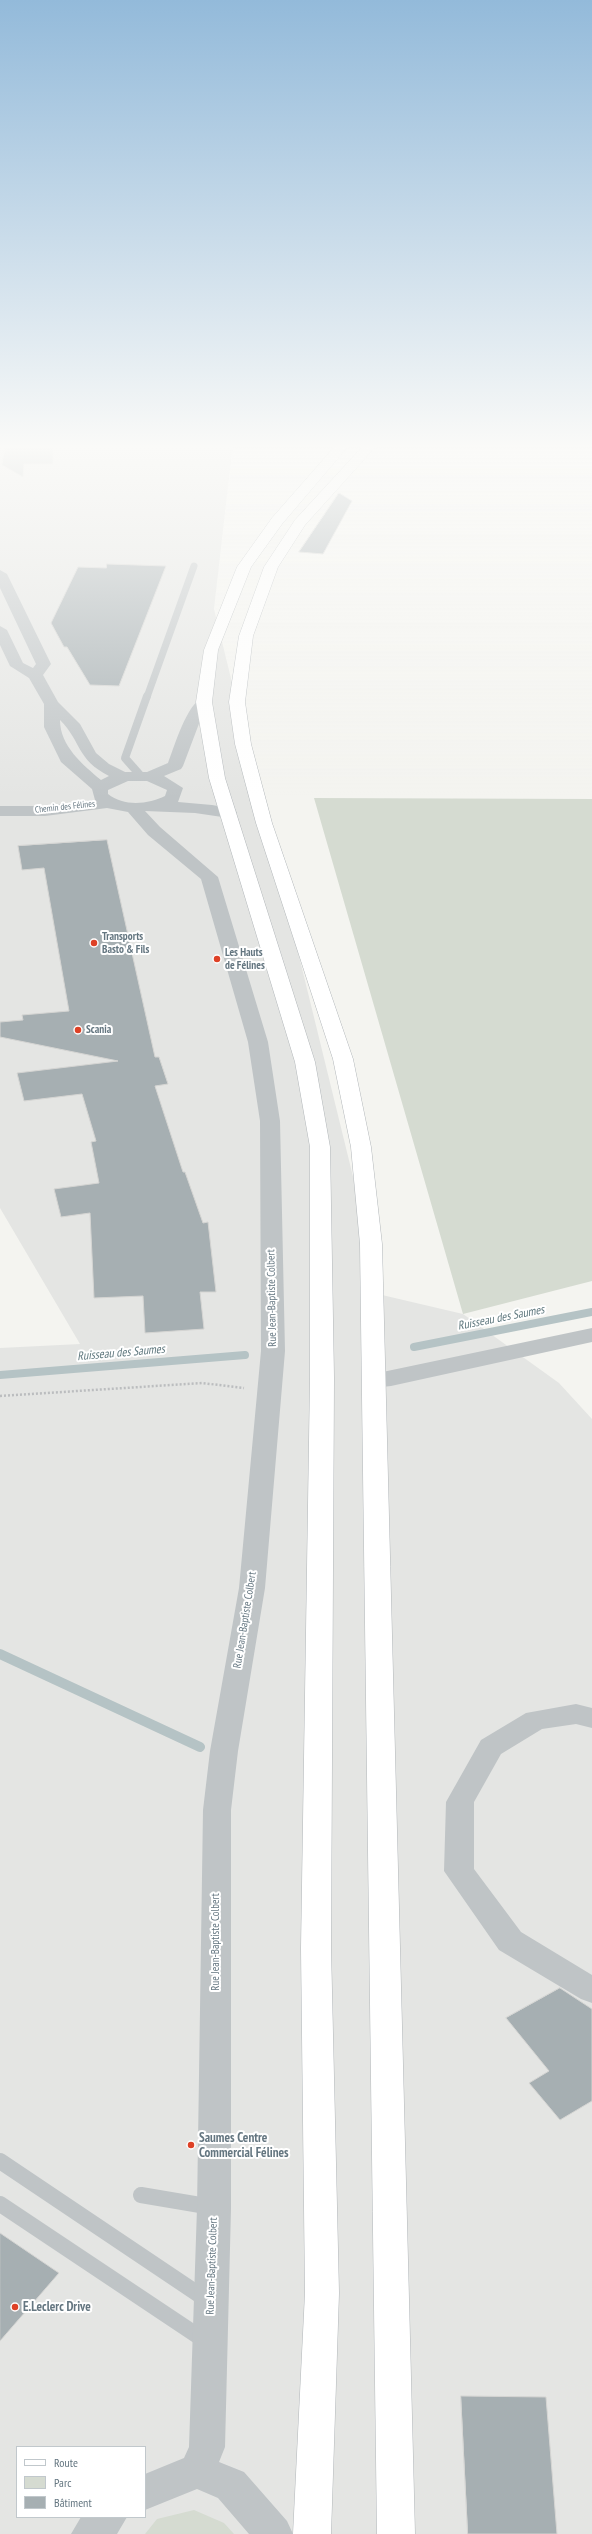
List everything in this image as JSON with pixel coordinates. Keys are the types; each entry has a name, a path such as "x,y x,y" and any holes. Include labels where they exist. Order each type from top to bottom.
{"main road":[{"path":"248,561 229,600 211,650 204,702 217,778 305,1062 320,1147 322,1362 316,1948 322,2293 312,2534"},
{"path":"275,561 271,567 246,636 237,702 243,744 264,823 343,1059 361,1147 371,1244 396,2534"}],"street":[{"path":"0,574 44,664 35,675"},
{"path":"0,630 17,666 35,675 52,704 72,724 90,756 103,767 122,777"},
{"path":"145,776 175,766 192,721 204,702"},
{"path":"52,704 52,727 70,762 103,796 146,807 212,809 229,813"},
{"path":"103,796 109,782 122,777 145,776 161,779 175,788 173,798 146,807"},
{"name":"Chemin des Félines","path":"0,811 45,811 103,796"},
{"name":"Rue Jean-Baptiste Colbert","path":"146,807 154,831 209,877 258,1042 270,1121 273,1351 270,1391 252,1588 224,1751 217,1810 214,2208 207,2447 197,2471"},
{"path":"373,1380 391,1379 592,1335"},
{"path":"592,1718 576,1714 536,1720 491,1747 460,1802 459,1871 510,1941 592,1990"},
{"path":"146,2492 197,2471 231,2485 274,2534"},
{"path":"90,2534 107,2518"}],"lane":[{"path":"145,776 125,758 194,566"},
{"path":"0,2161 211,2303"},
{"path":"141,2195 214,2208"},
{"path":"0,2204 210,2344"}],"path":[{"path":"0,1396 202,1383 270,1391"}],"shaded area":[{"path":"0,561 219,561 214,609 382,1295 463,1314 559,1383 592,1419 592,2534 0,2534 0,1348 80,1344 0,1208"}],"green space":[{"path":"314,798 592,799 592,1281 463,1314"},
{"path":"194,2510 224,2523 234,2534 145,2534 157,2519"}],"building":[{"path":"107,564 166,566 119,686 90,685 67,647 64,647 51,623 78,567 106,568"},
{"path":"107,840 155,1057 159,1057 168,1084 155,1086 183,1172 185,1172 203,1223 208,1222 216,1292 200,1292 204,1329 145,1333 143,1296 94,1298 90,1213 61,1217 54,1189 99,1183 91,1142 96,1141 82,1094 24,1101 17,1073 118,1061 0,1037 0,1022 23,1020 22,1015 69,1011 44,868 22,870 18,846"},
{"path":"560,1988 592,2009 592,2101 560,2120 529,2083 549,2071 506,2018"},
{"name":"E.Leclerc Drive","path":"0,2233 59,2273 0,2341"},
{"path":"461,2396 546,2397 557,2534 468,2534"}],"waterway":[{"name":"Ruisseau des Saumes","path":"414,1347 592,1312"},
{"name":"Ruisseau des Saumes","path":"0,1375 245,1355"},
{"path":"0,1654 200,1747"}],"place":[{"name":"Transports Basto & Fils","path":"94,943"},
{"name":"Les Hauts de Félines","path":"217,959"},
{"name":"Scania","path":"78,1030"},
{"name":"Saumes Centre Commercial Félines","path":"191,2145"},
{"name":"E.Leclerc Drive","path":"15,2307"}]}
